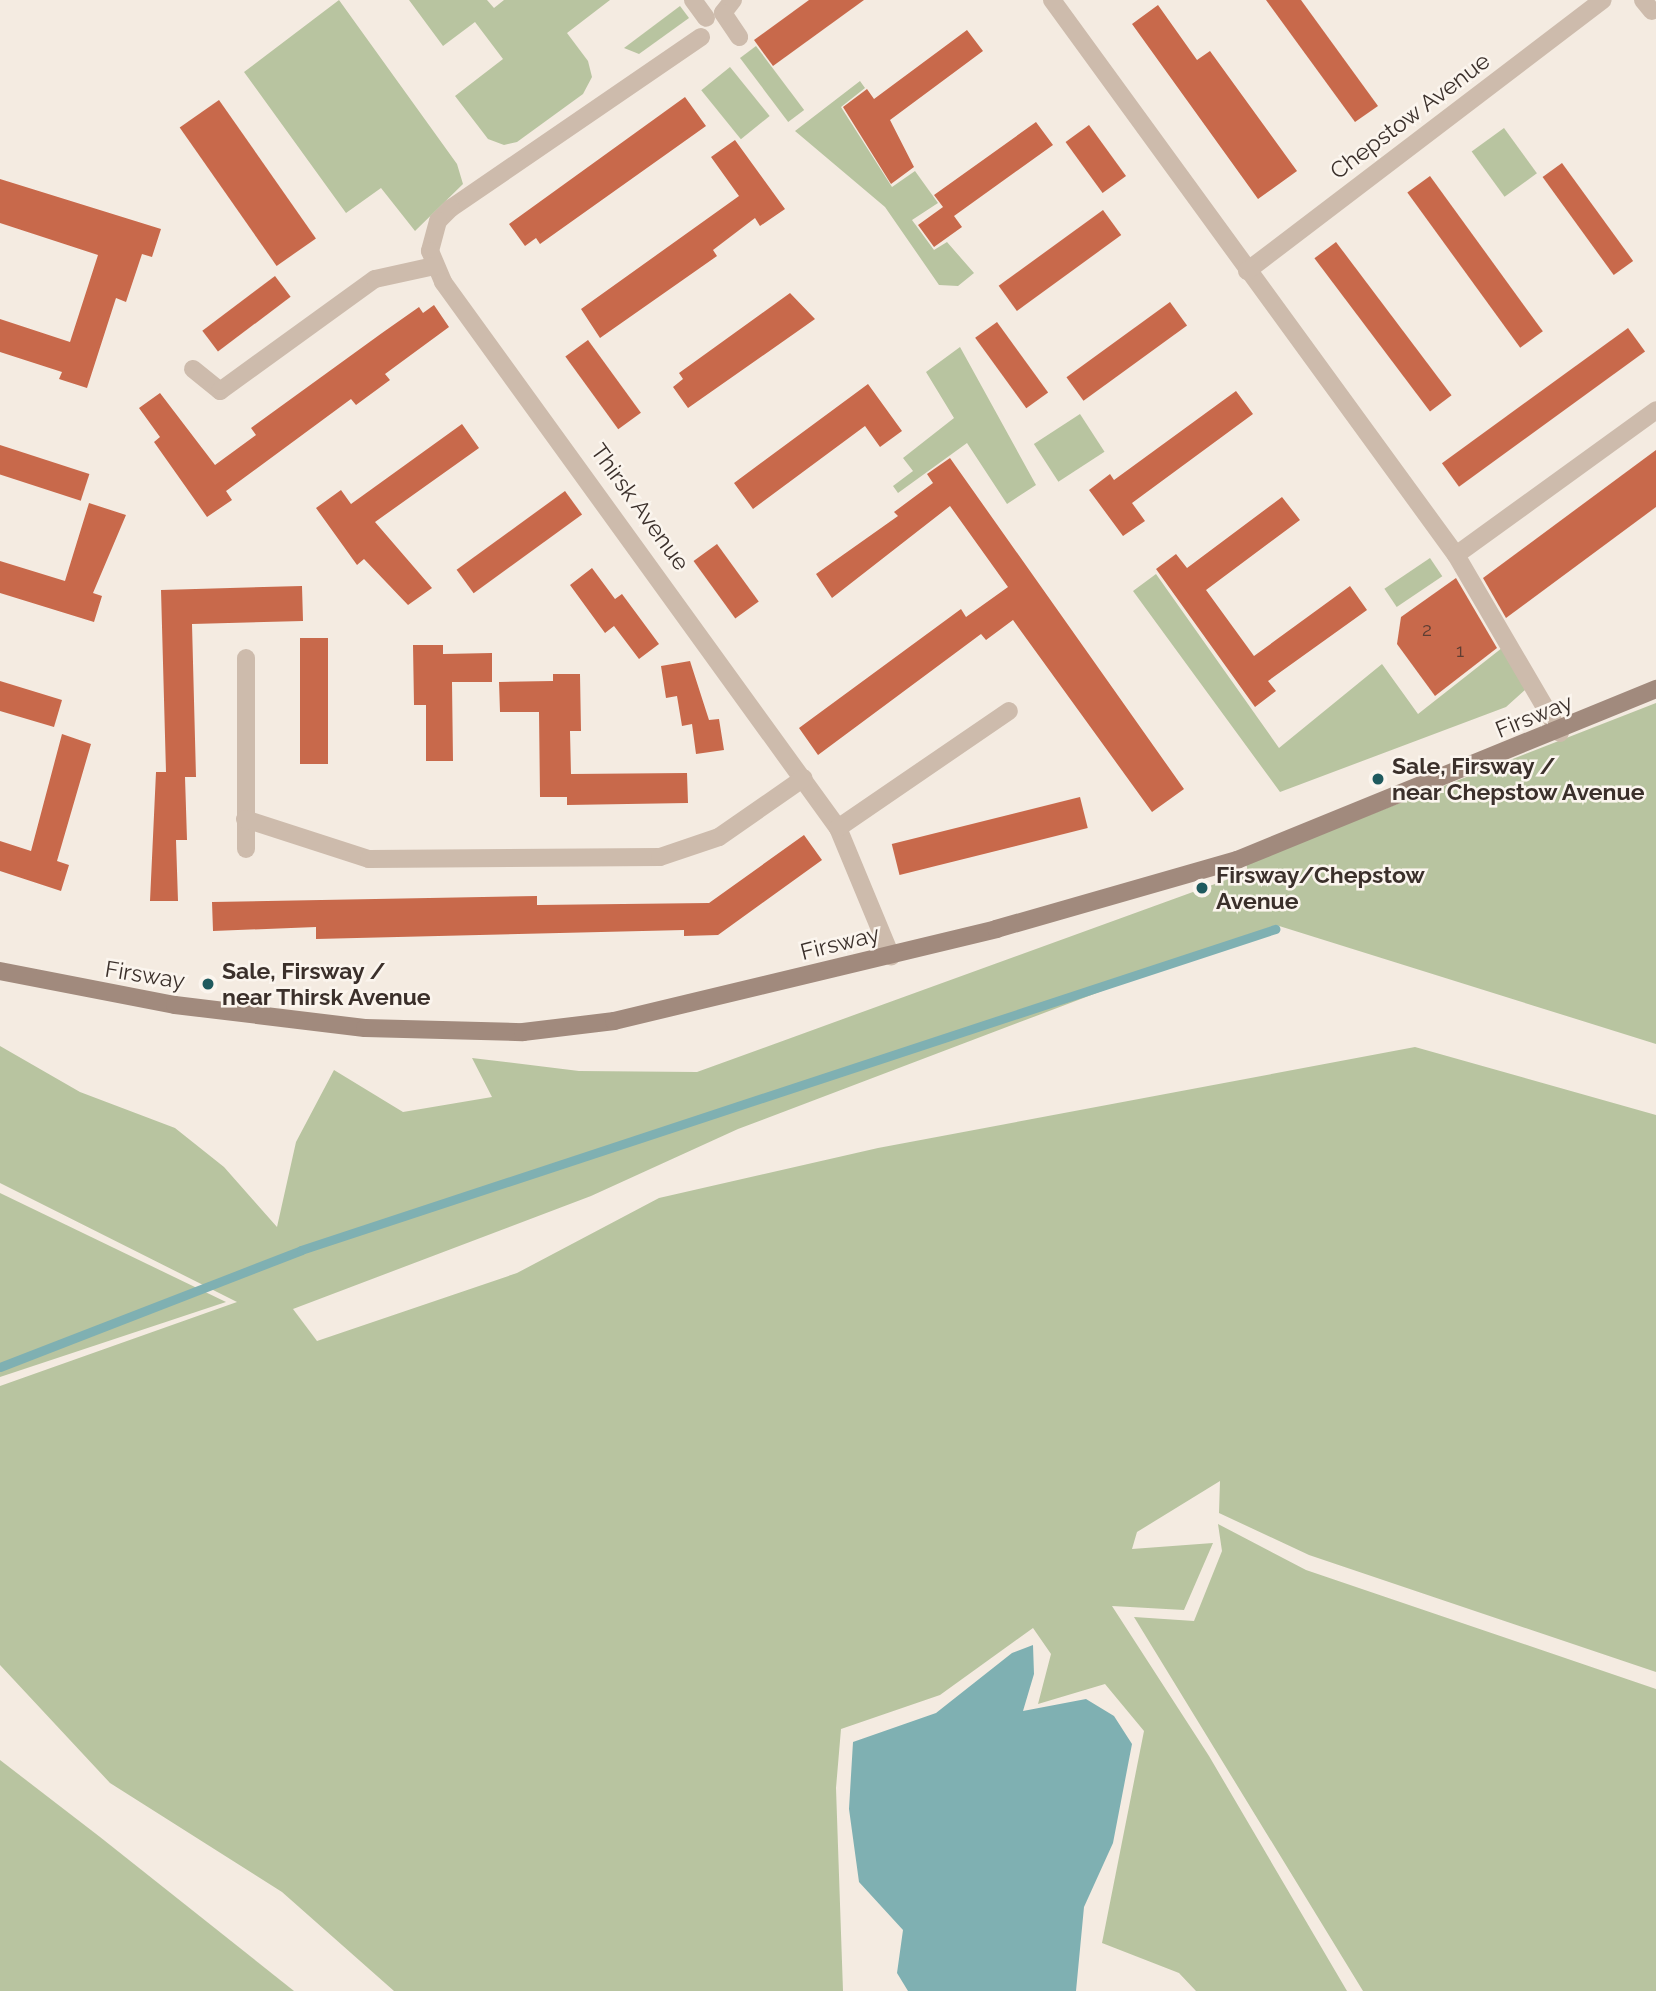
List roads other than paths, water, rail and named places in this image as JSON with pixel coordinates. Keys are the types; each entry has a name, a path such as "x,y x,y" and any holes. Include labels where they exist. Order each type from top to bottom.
{"street":[{"path":"693,0 706,18"},
{"path":"733,0 723,13 739,37"},
{"path":"1052,0 1456,555 1560,733"},
{"name":"Chepstow Avenue","path":"1247,271 1603,0"},
{"path":"193,369 220,391 375,279 434,266 431,237 451,208 701,37"},
{"name":"Thirsk Avenue","path":"434,266 838,828 891,956"},
{"path":"1456,555 1656,410"},
{"path":"246,658 246,849"},
{"name":"Firsway","path":"0,971 88,991 302,1021 437,1033 523,1032 700,1004 891,956 1237,860 1560,733 1656,690"},
{"path":"838,828 1009,711"},
{"path":"246,819 369,859 647,858 719,837 804,778"}],"water":[{"path":"1033,1645 1034,1674 1023,1711 1086,1699 1114,1716 1132,1744 1113,1843 1084,1907 1076,1991 908,1991 897,1973 903,1930 859,1882 849,1809 853,1742 936,1713 1012,1653"}],"waterway":[{"path":"0,1367 301,1250 1275,929"}],"place":[{"name":"Sale, Firsway / near Chepstow Avenue","path":"1378,779"},
{"name":"Firsway/Chepstow Avenue","path":"1202,888"},
{"name":"Sale, Firsway / near Thirsk Avenue","path":"208,984"}]}
